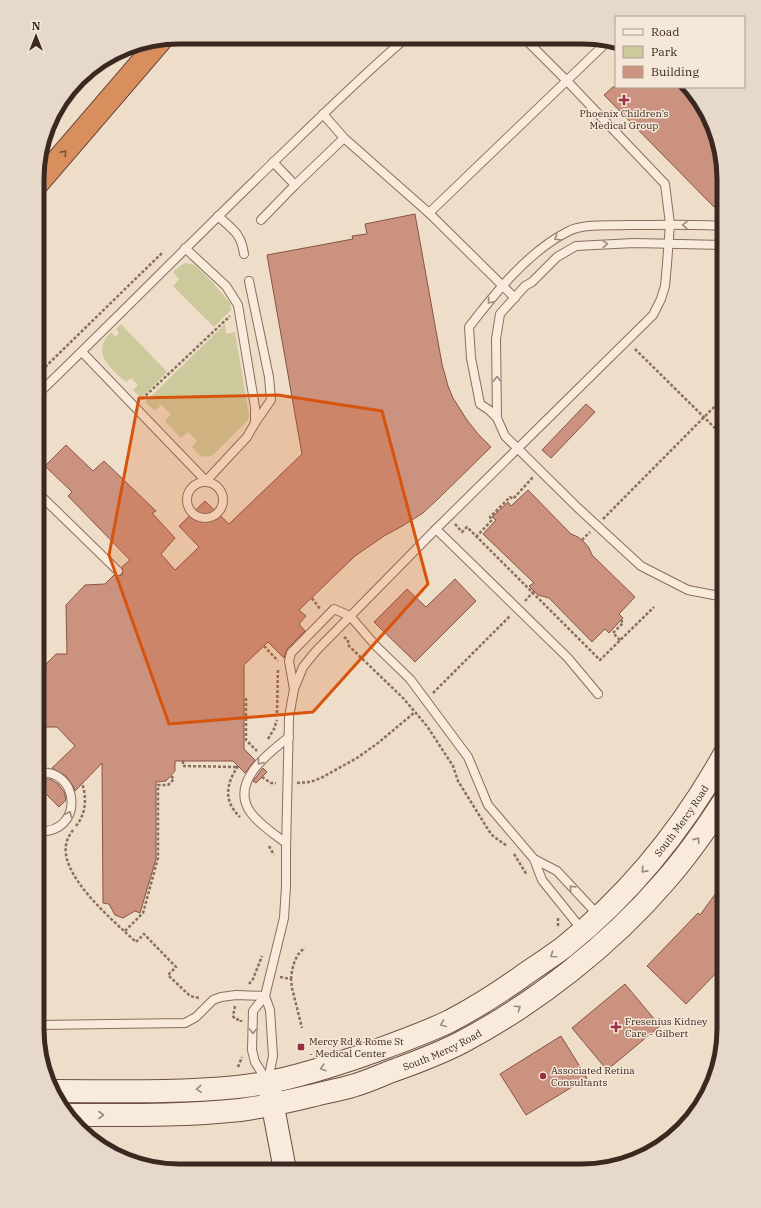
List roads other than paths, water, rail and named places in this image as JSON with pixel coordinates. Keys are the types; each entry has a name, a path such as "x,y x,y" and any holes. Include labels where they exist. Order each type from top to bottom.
{"highway":[{"path":"44,176 155,46"}],"main road":[{"name":"South Mercy Road","path":"75,1115 155,1115 240,1110 273,1104 354,1086 461,1043 495,1023 547,988 598,932 689,810 717,766"},
{"name":"South Mercy Road","path":"62,1091 202,1089 238,1087 268,1082 345,1061 400,1042 448,1022 472,1009 513,983 563,947 598,932 638,911 688,852 717,811"},
{"path":"268,1082 284,1164"}],"lane":[{"path":"44,388 273,162 366,72 399,44"},
{"path":"268,1082 255,1062 252,1050 253,1011 265,996 284,918 286,886 289,717 294,689 303,667 316,651 436,529 653,314 661,299 665,286 670,224 665,184 530,44"},
{"path":"430,213 603,46"},
{"path":"323,114 344,138 430,213 515,298"},
{"path":"261,220 344,138"},
{"path":"273,162 295,186"},
{"path":"218,216 239,235 243,242 244,254"},
{"path":"717,226 670,224 603,226 585,227 568,231 525,262 503,285 469,327 470,358 480,404 497,418 505,436 517,449 596,526 641,566 688,590 717,596"},
{"path":"497,418 496,339 500,314 525,286 532,282 557,257 576,246 634,243 717,245"},
{"path":"185,248 226,286 238,308 255,407 255,423"},
{"path":"82,352 206,481 218,486 224,496 224,502 218,513 208,518 197,516 193,513 189,508 187,495 194,485 206,481 247,437 271,400 269,377 249,281"},
{"path":"44,499 118,571"},
{"path":"436,529 568,658 598,694"},
{"path":"294,689 289,661 291,653 334,609 350,616 376,646 410,679 468,757 488,805 534,859 542,880 598,932"},
{"path":"286,843 251,814 245,803 243,793 246,782 259,763 268,753 289,736"},
{"path":"44,772 58,776 64,782 69,788 72,796 72,804 71,812 61,825 54,829 44,831"},
{"path":"534,859 557,871 598,932"},
{"path":"44,1025 185,1024 196,1017 213,1000 221,997 236,995 265,996"},
{"path":"265,996 270,1010 273,1056 268,1082"}],"place":[{"name":"Phoenix Children’s Medical Group","path":"624,100"},
{"name":"Fresenius Kidney Care - Gilbert","path":"616,1027"},
{"name":"Mercy Rd & Rome St - Medical Center","path":"301,1047"},
{"name":"Associated Retina Consultants","path":"543,1076"}]}
